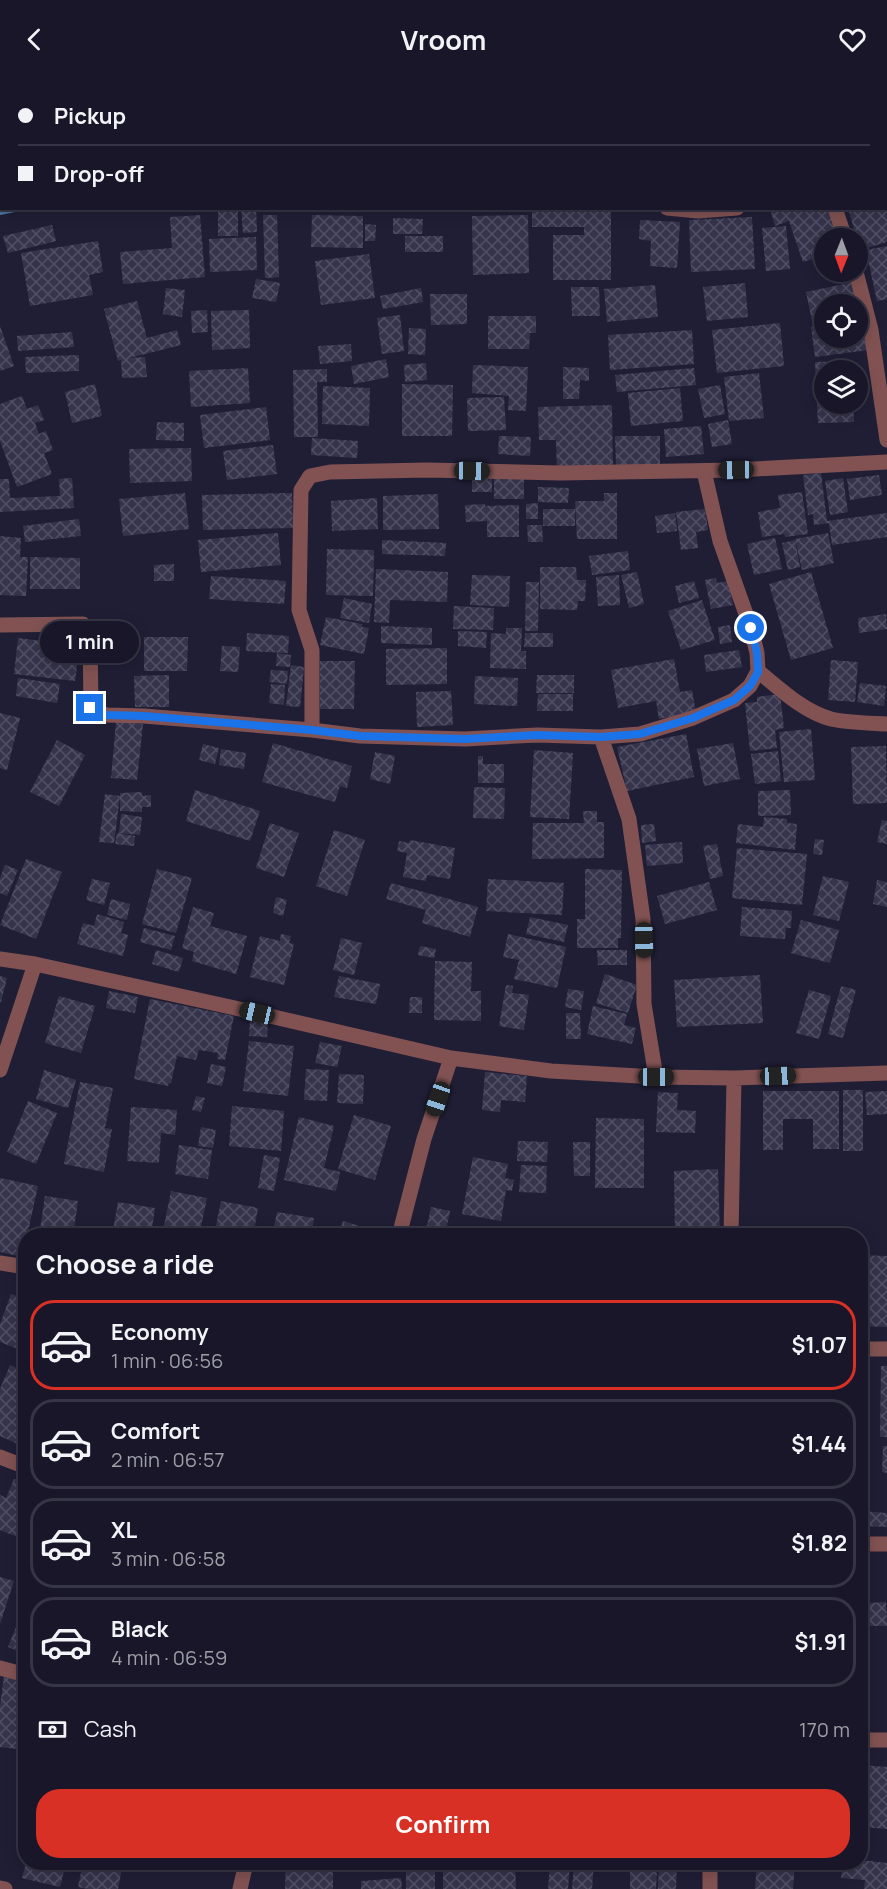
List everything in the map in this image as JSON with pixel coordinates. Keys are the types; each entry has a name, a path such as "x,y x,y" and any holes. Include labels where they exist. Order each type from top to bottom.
{"street":[{"path":"688,210 711,210"},
{"path":"835,210 841,228"},
{"path":"859,282 871,330 887,440"},
{"path":"312,730 312,650 299,610 301,490 310,476 330,472 427,470 560,473 704,471 887,462"},
{"path":"0,625 83,624 90,634 90,708 96,713 312,730 360,736 465,739 537,735 601,737 640,734 693,718 734,700 750,686 758,672 757,653 751,628 720,541 704,471"},
{"path":"758,672 786,694 819,715 833,720 887,724"},
{"path":"601,737 629,819 643,919 645,1004 656,1077"},
{"path":"0,959 35,964 224,1005 451,1058 551,1071 656,1077 734,1078 887,1073"},
{"path":"0,1070 35,964"},
{"path":"401,1228 424,1139 451,1058"},
{"path":"731,1228 734,1078"},
{"path":"0,1263 18,1266"},
{"path":"868,1349 887,1349"},
{"path":"0,1457 18,1464"},
{"path":"868,1544 887,1544"},
{"path":"0,1668 18,1673"},
{"path":"868,1740 887,1740"},
{"path":"240,1889 244,1870"},
{"path":"710,1870 710,1889"},
{"path":"0,1888 4,1889"}],"building":[{"path":"218,210 238,210 238,236 218,236"},
{"path":"241,210 256,210 257,232 243,233"},
{"path":"532,210 611,210 611,280 553,280 553,235 584,235 584,227 532,227"},
{"path":"776,210 833,210 839,228 814,228 814,258 803,262 789,221 775,226 771,212"},
{"path":"849,210 887,210 887,242 868,248 868,228 854,228"},
{"path":"200,215 205,277 123,284 120,252 172,248 170,217"},
{"path":"263,215 277,215 279,277 265,278"},
{"path":"312,215 363,216 363,248 311,247"},
{"path":"528,215 529,273 473,275 472,216"},
{"path":"752,217 755,269 691,272 689,220"},
{"path":"393,218 423,219 422,234 393,234"},
{"path":"640,220 680,222 677,268 650,266 651,241 639,239"},
{"path":"365,224 376,225 375,241 365,241"},
{"path":"52,225 56,241 8,253 3,236"},
{"path":"786,226 790,269 766,271 762,228"},
{"path":"405,236 443,236 443,252 405,252"},
{"path":"256,237 257,270 210,272 209,239"},
{"path":"98,241 103,272 89,275 93,295 30,306 21,253"},
{"path":"887,246 887,299 877,301 868,250"},
{"path":"369,254 375,298 321,305 315,261"},
{"path":"256,279 280,283 276,302 252,298"},
{"path":"854,282 857,294 814,294 813,326 806,292"},
{"path":"745,283 748,317 707,321 703,287"},
{"path":"655,285 658,317 607,322 604,289"},
{"path":"571,287 599,287 600,316 572,316"},
{"path":"166,288 185,290 182,317 163,314"},
{"path":"421,288 423,302 383,309 380,296"},
{"path":"430,294 467,294 467,324 431,325"},
{"path":"137,301 147,338 177,330 181,345 129,358 145,357 147,377 122,378 121,360 118,361 104,309"},
{"path":"207,310 208,332 192,333 191,311"},
{"path":"249,310 250,348 212,350 211,311"},
{"path":"400,315 404,351 382,354 377,318"},
{"path":"488,316 536,316 536,333 530,333 529,349 488,349"},
{"path":"780,323 784,366 717,373 712,330"},
{"path":"0,326 14,366 0,371"},
{"path":"811,327 814,327 814,348 868,348 868,342 869,350 815,357"},
{"path":"409,328 426,329 425,355 408,354"},
{"path":"692,330 694,364 610,370 608,335"},
{"path":"72,332 74,347 18,351 17,336"},
{"path":"351,344 352,361 320,364 318,346"},
{"path":"79,355 79,371 26,373 25,357"},
{"path":"386,359 389,377 354,384 351,366"},
{"path":"426,363 427,380 405,382 404,365"},
{"path":"473,365 528,367 526,411 508,410 509,396 472,393"},
{"path":"563,367 589,368 589,381 580,380 579,399 563,399"},
{"path":"248,368 250,403 191,407 189,371"},
{"path":"694,368 696,385 617,392 615,375"},
{"path":"327,369 327,382 317,382 318,437 294,437 293,370"},
{"path":"759,373 764,418 729,421 724,377"},
{"path":"95,384 102,416 72,423 65,392"},
{"path":"402,384 453,385 452,436 402,436"},
{"path":"720,385 725,414 704,418 698,389"},
{"path":"323,386 370,388 369,426 322,424"},
{"path":"680,388 683,421 631,426 628,393"},
{"path":"22,396 27,409 38,405 44,420 35,423 39,434 46,431 53,450 44,453 52,474 17,487 0,441 0,404"},
{"path":"504,397 506,430 468,431 467,398"},
{"path":"612,405 613,472 557,473 556,440 539,440 538,407"},
{"path":"266,407 270,440 204,448 200,415"},
{"path":"818,414 854,414 854,422 818,423"},
{"path":"728,420 732,444 712,447 708,424"},
{"path":"157,422 184,423 184,441 156,440"},
{"path":"701,426 704,454 666,457 664,429"},
{"path":"499,436 531,437 530,456 498,454"},
{"path":"615,436 660,436 660,465 616,465"},
{"path":"312,438 358,441 357,458 311,455"},
{"path":"273,445 277,474 227,480 223,451"},
{"path":"191,448 192,481 130,483 129,449"},
{"path":"821,473 827,521 887,513 887,537 832,545 829,523 814,525 813,514 808,515 803,475"},
{"path":"879,475 882,495 850,500 847,479"},
{"path":"72,478 74,508 0,512 0,479 9,479 10,498 60,496 59,479"},
{"path":"492,478 492,492 472,492 472,479"},
{"path":"494,478 524,478 524,499 494,499"},
{"path":"843,478 848,512 830,515 825,481"},
{"path":"538,487 569,488 568,503 538,502"},
{"path":"802,492 808,534 762,537 758,512 780,508 778,495"},
{"path":"185,493 189,529 123,536 119,499"},
{"path":"292,493 293,528 203,530 202,495"},
{"path":"604,493 617,493 617,539 577,539 575,501 604,501"},
{"path":"438,494 439,529 383,530 383,496"},
{"path":"377,498 378,529 332,531 331,501"},
{"path":"538,503 538,519 526,519 526,504"},
{"path":"485,504 485,506 519,505 519,537 487,537 487,521 466,522 465,505"},
{"path":"543,509 575,509 575,526 543,526"},
{"path":"705,509 708,530 696,532 698,548 681,550 676,512"},
{"path":"675,513 677,531 657,533 655,516"},
{"path":"79,519 81,536 25,542 23,526"},
{"path":"527,525 542,525 543,542 528,542"},
{"path":"278,533 281,565 201,572 198,540"},
{"path":"828,533 834,563 802,570 795,539"},
{"path":"0,536 21,538 20,557 28,557 26,596 0,595"},
{"path":"775,538 782,569 754,575 747,544"},
{"path":"382,540 446,543 445,556 382,554"},
{"path":"795,540 800,567 788,570 782,543"},
{"path":"327,549 374,550 373,596 326,595"},
{"path":"628,551 630,570 592,575 589,556"},
{"path":"30,557 80,558 80,589 30,589"},
{"path":"174,564 174,581 154,581 154,565"},
{"path":"540,567 576,567 577,580 586,580 585,601 578,601 577,610 540,609"},
{"path":"376,569 448,572 447,602 390,600 389,623 374,622"},
{"path":"637,572 644,604 629,608 621,575"},
{"path":"811,572 833,648 791,660 769,584"},
{"path":"472,575 510,576 509,607 470,605"},
{"path":"619,575 620,605 598,606 596,577"},
{"path":"211,576 286,581 284,604 209,599"},
{"path":"716,578 717,583 728,581 733,605 711,609 705,580"},
{"path":"694,581 699,598 679,603 675,586"},
{"path":"526,582 539,582 538,631 525,631"},
{"path":"344,598 372,604 369,623 340,618"},
{"path":"702,600 715,640 681,650 668,611"},
{"path":"454,606 494,608 493,630 453,629"},
{"path":"886,614 887,629 859,633 858,618"},
{"path":"326,617 362,624 362,627 369,628 364,654 320,645"},
{"path":"730,625 732,642 720,644 718,627"},
{"path":"381,626 432,628 432,645 381,643"},
{"path":"506,628 522,628 521,651 526,651 526,669 490,668 491,633 506,634"},
{"path":"458,631 487,632 486,648 458,646"},
{"path":"247,633 289,636 288,653 246,651"},
{"path":"525,633 553,633 553,647 524,647"},
{"path":"144,637 188,637 187,671 144,671"},
{"path":"18,638 80,646 75,681 14,674"},
{"path":"222,646 240,647 238,672 220,671"},
{"path":"447,648 447,684 386,685 386,649"},
{"path":"739,650 742,667 706,672 704,655"},
{"path":"277,653 291,655 290,667 276,666"},
{"path":"674,659 680,692 692,690 696,713 659,719 656,701 618,708 611,670"},
{"path":"831,660 858,662 855,702 828,700"},
{"path":"320,661 355,661 354,709 320,709"},
{"path":"291,665 304,667 300,707 286,706"},
{"path":"271,670 288,671 287,684 269,682"},
{"path":"169,675 169,707 135,707 134,676"},
{"path":"537,675 574,675 574,693 536,693"},
{"path":"475,676 518,678 517,706 474,704"},
{"path":"18,678 60,684 57,703 16,696"},
{"path":"860,683 886,686 884,706 857,702"},
{"path":"271,684 285,685 284,705 269,703"},
{"path":"451,691 453,725 417,727 416,692"},
{"path":"538,694 573,694 573,711 537,711"},
{"path":"780,694 784,728 775,730 777,748 750,751 745,703 757,702 757,697"},
{"path":"0,713 20,718 7,770 0,768"},
{"path":"116,722 143,724 137,780 111,778"},
{"path":"811,729 815,780 784,782 779,732"},
{"path":"686,734 694,777 627,791 617,747"},
{"path":"57,740 85,755 59,806 30,792"},
{"path":"273,743 352,766 347,788 340,786 335,802 262,782"},
{"path":"733,743 740,779 704,786 697,749"},
{"path":"203,744 219,748 215,764 199,760"},
{"path":"886,746 887,803 853,804 851,747"},
{"path":"221,749 246,753 244,769 219,765"},
{"path":"534,750 573,753 569,819 530,817"},
{"path":"778,751 781,781 755,784 751,754"},
{"path":"375,752 395,756 390,784 370,779"},
{"path":"478,756 483,756 483,764 504,764 504,783 478,783"},
{"path":"474,787 505,788 504,819 473,818"},
{"path":"195,790 260,811 250,841 186,821"},
{"path":"790,790 791,815 758,816 758,791"},
{"path":"142,792 142,796 151,795 151,807 142,807 142,812 120,811 120,793"},
{"path":"105,794 120,796 114,843 99,842"},
{"path":"583,811 597,811 597,822 604,822 604,858 532,859 533,823 584,823"},
{"path":"121,814 142,817 140,835 119,833"},
{"path":"764,817 787,819 787,823 797,824 795,850 736,843 738,824 763,827"},
{"path":"882,820 887,821 887,844 877,842"},
{"path":"270,823 299,833 284,877 256,868"},
{"path":"654,824 656,841 642,843 641,825"},
{"path":"334,830 365,840 347,896 316,886"},
{"path":"117,833 135,836 134,846 115,844"},
{"path":"815,839 824,840 822,855 813,854"},
{"path":"410,840 455,848 450,879 427,875 426,881 403,877 407,853 397,851 399,841 409,843"},
{"path":"682,842 683,863 647,866 645,845"},
{"path":"717,844 723,876 710,879 703,846"},
{"path":"737,848 807,854 802,905 732,898"},
{"path":"26,859 62,872 36,939 0,925"},
{"path":"5,865 18,870 7,896 0,893 0,878"},
{"path":"157,869 192,878 176,933 142,924"},
{"path":"585,869 622,870 621,938 618,938 618,948 577,948 577,919 585,919"},
{"path":"823,876 849,882 839,921 813,915"},
{"path":"92,879 110,883 104,905 86,900"},
{"path":"488,879 564,883 562,915 486,911"},
{"path":"877,880 887,882 887,907 873,904"},
{"path":"709,882 717,910 665,924 657,896"},
{"path":"391,883 478,907 470,937 422,923 426,910 386,899"},
{"path":"276,897 287,900 283,916 273,913"},
{"path":"111,899 130,904 127,920 107,915"},
{"path":"193,907 214,913 210,926 247,936 236,974 192,961 194,952 182,948"},
{"path":"742,907 792,911 791,928 786,928 785,939 740,936"},
{"path":"97,914 124,922 121,933 128,935 123,956 77,944 83,923 94,926"},
{"path":"530,917 568,925 564,942 526,934"},
{"path":"801,920 839,930 830,963 791,953"},
{"path":"144,928 175,936 171,950 140,942"},
{"path":"281,934 291,936 289,943 294,944 284,985 250,977 260,936 280,941"},
{"path":"508,934 566,947 557,988 514,979 519,960 503,957"},
{"path":"341,938 362,943 354,975 333,970"},
{"path":"420,946 436,949 434,958 418,955"},
{"path":"156,950 183,958 179,972 152,964"},
{"path":"597,950 627,950 627,965 598,965"},
{"path":"435,961 472,962 471,991 481,991 481,1021 434,1020"},
{"path":"605,974 637,985 628,1013 596,1003"},
{"path":"760,975 763,1023 677,1027 674,980"},
{"path":"0,976 7,978 1,1002 0,1002"},
{"path":"339,976 380,984 376,1004 334,997"},
{"path":"506,985 513,986 512,993 529,995 524,1030 499,1026"},
{"path":"841,986 856,990 843,1038 828,1034"},
{"path":"568,989 584,991 581,1010 565,1007"},
{"path":"809,990 831,996 819,1039 796,1033"},
{"path":"109,991 138,997 135,1013 106,1008"},
{"path":"59,996 95,1006 81,1053 45,1043"},
{"path":"410,997 422,997 422,1013 409,1013"},
{"path":"150,999 234,1016 225,1060 217,1059 218,1053 199,1050 196,1060 177,1056 171,1083 168,1086 134,1079"},
{"path":"593,1006 627,1014 624,1025 636,1028 632,1044 587,1034"},
{"path":"566,1013 580,1013 581,1039 566,1039"},
{"path":"250,1021 268,1022 267,1037 249,1036"},
{"path":"249,1041 294,1046 288,1096 243,1091"},
{"path":"320,1042 342,1046 337,1067 315,1063"},
{"path":"211,1064 226,1067 222,1086 207,1083"},
{"path":"306,1069 329,1070 327,1101 304,1100"},
{"path":"44,1070 76,1080 68,1108 36,1099"},
{"path":"485,1072 527,1076 525,1102 501,1100 500,1112 482,1110"},
{"path":"339,1074 364,1075 363,1104 337,1103"},
{"path":"80,1082 113,1088 105,1128 112,1129 104,1172 64,1164"},
{"path":"843,1090 863,1090 863,1151 843,1151"},
{"path":"763,1091 839,1091 839,1149 813,1149 813,1119 783,1119 783,1150 763,1150"},
{"path":"887,1091 887,1114 867,1115 865,1092"},
{"path":"658,1092 678,1093 677,1110 696,1111 695,1133 656,1132"},
{"path":"196,1096 205,1098 201,1112 192,1110"},
{"path":"28,1101 57,1113 36,1164 7,1152"},
{"path":"232,1106 284,1111 281,1151 229,1146"},
{"path":"131,1107 177,1110 175,1135 161,1133 159,1163 127,1161"},
{"path":"354,1115 391,1126 375,1180 338,1169"},
{"path":"299,1117 334,1126 324,1168 340,1172 336,1191 284,1180"},
{"path":"596,1118 644,1119 644,1188 595,1188"},
{"path":"201,1127 216,1130 213,1148 198,1146"},
{"path":"518,1141 548,1142 547,1162 517,1161"},
{"path":"573,1142 590,1142 590,1176 574,1176"},
{"path":"179,1145 212,1150 208,1179 175,1174"},
{"path":"264,1155 280,1158 274,1191 258,1188"},
{"path":"473,1157 508,1164 505,1178 514,1180 512,1191 506,1190 501,1221 462,1214"},
{"path":"521,1165 547,1166 546,1193 519,1192"},
{"path":"718,1169 720,1228 675,1228 674,1171"},
{"path":"0,1178 38,1186 29,1228 18,1228 18,1256 0,1252"},
{"path":"171,1191 207,1198 201,1228 164,1228"},
{"path":"45,1196 78,1201 74,1228 40,1228"},
{"path":"221,1201 258,1208 254,1228 216,1228"},
{"path":"118,1202 155,1208 152,1228 113,1228"},
{"path":"431,1207 450,1211 446,1228 427,1228"},
{"path":"277,1212 314,1218 312,1228 274,1228"},
{"path":"343,1221 366,1228 341,1228"},
{"path":"868,1255 887,1256 887,1327 868,1326"},
{"path":"11,1294 18,1296 18,1349 0,1342 0,1324"},
{"path":"10,1365 18,1368 18,1444 0,1436 0,1389"},
{"path":"881,1366 887,1366 887,1437 880,1437"},
{"path":"883,1446 887,1446 887,1473 882,1472"},
{"path":"14,1479 18,1481 18,1537 0,1530 0,1495 6,1498"},
{"path":"868,1512 887,1513 887,1527 868,1526"},
{"path":"0,1577 14,1581 0,1624"},
{"path":"886,1602 887,1626 868,1626 868,1603"},
{"path":"18,1622 18,1651 8,1647"},
{"path":"4,1676 18,1678 18,1749 0,1747 0,1706"},
{"path":"868,1766 887,1767 887,1829 868,1828"},
{"path":"868,1861 887,1863 887,1889 864,1889 865,1880 841,1878 842,1870 868,1870"},
{"path":"24,1870 64,1870 60,1887 22,1878"},
{"path":"82,1870 122,1870 118,1889 78,1887"},
{"path":"286,1870 333,1870 333,1889 285,1889"},
{"path":"406,1870 435,1870 435,1889 406,1889"},
{"path":"443,1870 515,1870 516,1889 443,1889"},
{"path":"549,1870 569,1870 568,1889 548,1889"},
{"path":"573,1870 593,1870 592,1889 572,1889"},
{"path":"630,1870 657,1871 656,1889 630,1889"},
{"path":"659,1870 677,1870 676,1889 658,1889"},
{"path":"756,1870 794,1870 793,1889 755,1889"},
{"path":"401,1878 402,1889 361,1889 361,1881"}],"waterway":[{"path":"0,211 5,210"}],"route":[{"path":"90,708 96,713 107,715 144,716 360,736 465,739 537,735 601,737 640,734 693,718 734,700 750,686 758,672 757,653 751,628"}]}
